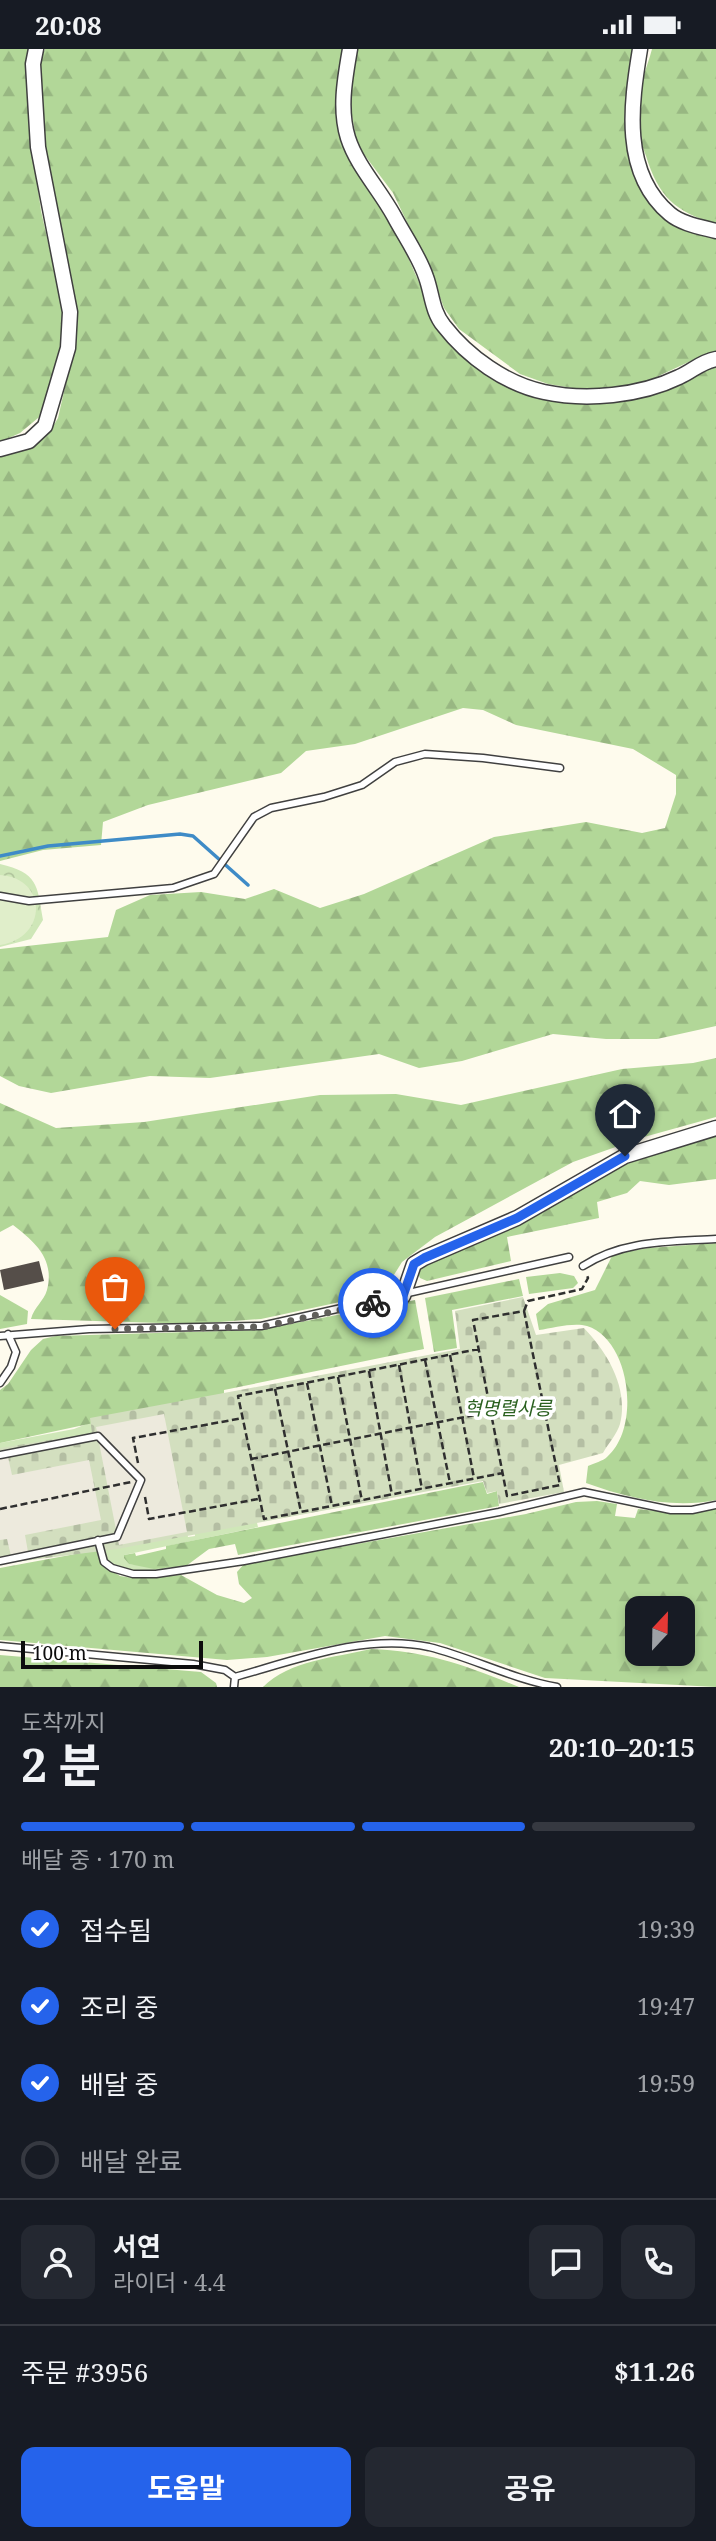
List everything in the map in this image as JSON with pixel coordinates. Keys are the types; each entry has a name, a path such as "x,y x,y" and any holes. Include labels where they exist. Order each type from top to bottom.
{"street":[{"path":"0,449 29,441 45,426 68,348 70,312 37,147 33,64 36,49"},
{"path":"350,49 343,106 348,138 426,275 434,307 443,325 483,363 505,378 542,392 572,396 622,394 656,386 681,377 700,362 716,359"},
{"path":"640,49 632,106 632,144 642,172 650,190 670,214 716,231"},
{"path":"403,1296 414,1264 424,1258 517,1218 625,1156 716,1128"}],"lane":[{"path":"0,896 29,901 173,888 214,874 254,817 271,808 324,797 362,785 396,762 425,754 560,768"},
{"path":"583,1266 605,1252 651,1243 716,1239"},
{"path":"4,1335 89,1329 261,1327 569,1257"},
{"path":"0,1383 11,1367 16,1352 4,1335"},
{"path":"0,1455 97,1436 141,1480 117,1537 0,1561"},
{"path":"98,1541 104,1562 112,1568 133,1574 156,1574 258,1559 499,1512 584,1492 671,1510 692,1510 716,1505"},
{"path":"0,1646 193,1664 225,1670 235,1677 364,1645 393,1642 428,1647 521,1681 557,1687"},
{"path":"234,1687 235,1677"}],"path":[{"path":"524,1311 473,1320 507,1496 560,1485 524,1311 528,1301 571,1294 582,1289 588,1278 583,1266"},
{"path":"479,1349 238,1396 264,1519 503,1473"},
{"path":"450,1355 474,1478"},
{"path":"425,1360 450,1483"},
{"path":"399,1365 422,1489"},
{"path":"369,1371 392,1495"},
{"path":"338,1377 362,1501"},
{"path":"307,1383 332,1507"},
{"path":"275,1389 302,1513"},
{"path":"251,1459 556,1399"},
{"path":"168,1432 243,1417"},
{"path":"0,1509 141,1480"},
{"path":"183,1513 259,1498"}],"green space":[{"path":"0,49 29,49 29,124 41,211 64,312 64,347 44,413 20,433 0,442"},
{"path":"45,49 343,49 337,109 397,232 434,317 533,394 581,404 616,400 716,365 716,1026 657,1039 606,1039 553,1034 462,1061 419,1068 379,1054 210,1078 150,1076 51,1093 19,1086 0,1076 0,949 108,937 116,910 150,895 201,892 245,899 274,889 320,908 364,894 494,837 586,822 642,833 665,828 676,794 676,775 633,749 516,725 483,710 463,708 355,744 306,751 281,773 148,805 103,822 101,845 43,850 0,861 0,454 41,440 58,418 73,352 76,311 43,147 40,62"},
{"path":"356,49 635,49 626,102 630,157 635,174 649,195 716,237 716,354 695,359 650,380 619,388 585,390 548,384 520,374 459,329 444,308 430,270 393,193 357,145 350,103"},
{"path":"652,49 716,49 716,224 689,214 670,201 651,170 640,138 637,114 639,92"},
{"path":"0,864 22,871 34,882 43,920 31,939 0,947"},
{"path":"0,875 16,879 27,886 34,897 36,909 34,921 27,932 16,940 0,945"},
{"path":"716,1058 716,1117 644,1137 573,1162 435,1237 402,1262 392,1278 368,1296 261,1319 193,1324 31,1319 47,1290 49,1279 46,1260 36,1245 13,1225 0,1232 0,1103 56,1128 144,1122 320,1095 396,1094 461,1105 622,1069 693,1063"},
{"path":"716,1133 716,1179 669,1185 640,1181 627,1193 597,1202 599,1218 507,1237 511,1261 427,1281 420,1278 417,1271 423,1264 622,1162"},
{"path":"716,1243 716,1500 683,1503 650,1501 586,1483 588,1466 607,1457 618,1444 624,1426 627,1406 622,1366 602,1334 582,1325 539,1330 536,1314 548,1304 595,1290 613,1254 649,1248"},
{"path":"560,1273 574,1276 578,1283 573,1288 529,1294 526,1277"},
{"path":"519,1279 523,1296 452,1310 457,1348 434,1352 425,1298"},
{"path":"0,1295 28,1311 27,1324 0,1329"},
{"name":"혁명렬사릉","path":"523,1297 536,1335 584,1328 608,1359 619,1384 622,1411 615,1435 603,1453 559,1465 564,1492 499,1504 497,1491 487,1493 483,1481 117,1549 0,1564 0,1448 92,1433 90,1418 460,1349 455,1311"},
{"path":"415,1300 424,1349 224,1390 224,1395 0,1443 0,1390 8,1384 31,1350 43,1339 56,1336 259,1330"},
{"path":"94,1421 97,1433 0,1453 0,1443 74,1429"},
{"path":"483,1482 487,1494 497,1491 499,1506 238,1555 235,1544 209,1549 186,1566 154,1569 129,1564 124,1558 124,1555 135,1553 136,1556 166,1549 166,1546"},
{"path":"597,1501 617,1504 615,1516 635,1518 638,1509 674,1513 716,1508 716,1687 545,1678 440,1643 385,1636 267,1657 227,1660 0,1640 0,1568 97,1550 101,1564 120,1576 133,1578 181,1575 217,1595 244,1603 252,1598 239,1584 237,1572 244,1564 526,1514 576,1502"},
{"path":"254,1510 258,1527 124,1555 129,1564 166,1568 136,1572 108,1562 104,1544 187,1532 188,1537 195,1536 193,1520"},
{"path":"371,1649 429,1656 482,1672 519,1687 263,1687 299,1665"},
{"path":"0,1655 201,1672 216,1683 217,1687 0,1687"}],"shaded area":[{"path":"164,1414 187,1532 119,1545 96,1427"},
{"path":"8,1457 12,1475 89,1460 101,1520 25,1535 28,1552 11,1556 7,1539 0,1540 0,1458"}],"building":[{"path":"39,1261 44,1281 4,1290 0,1270"}],"waterway":[{"path":"0,856 48,846 180,834 193,836 248,885"}],"way so far":[{"path":"115,1329 261,1327 373,1303"}],"route":[{"path":"373,1303 403,1296 409,1273 414,1264 424,1258 517,1218 625,1156"}]}
